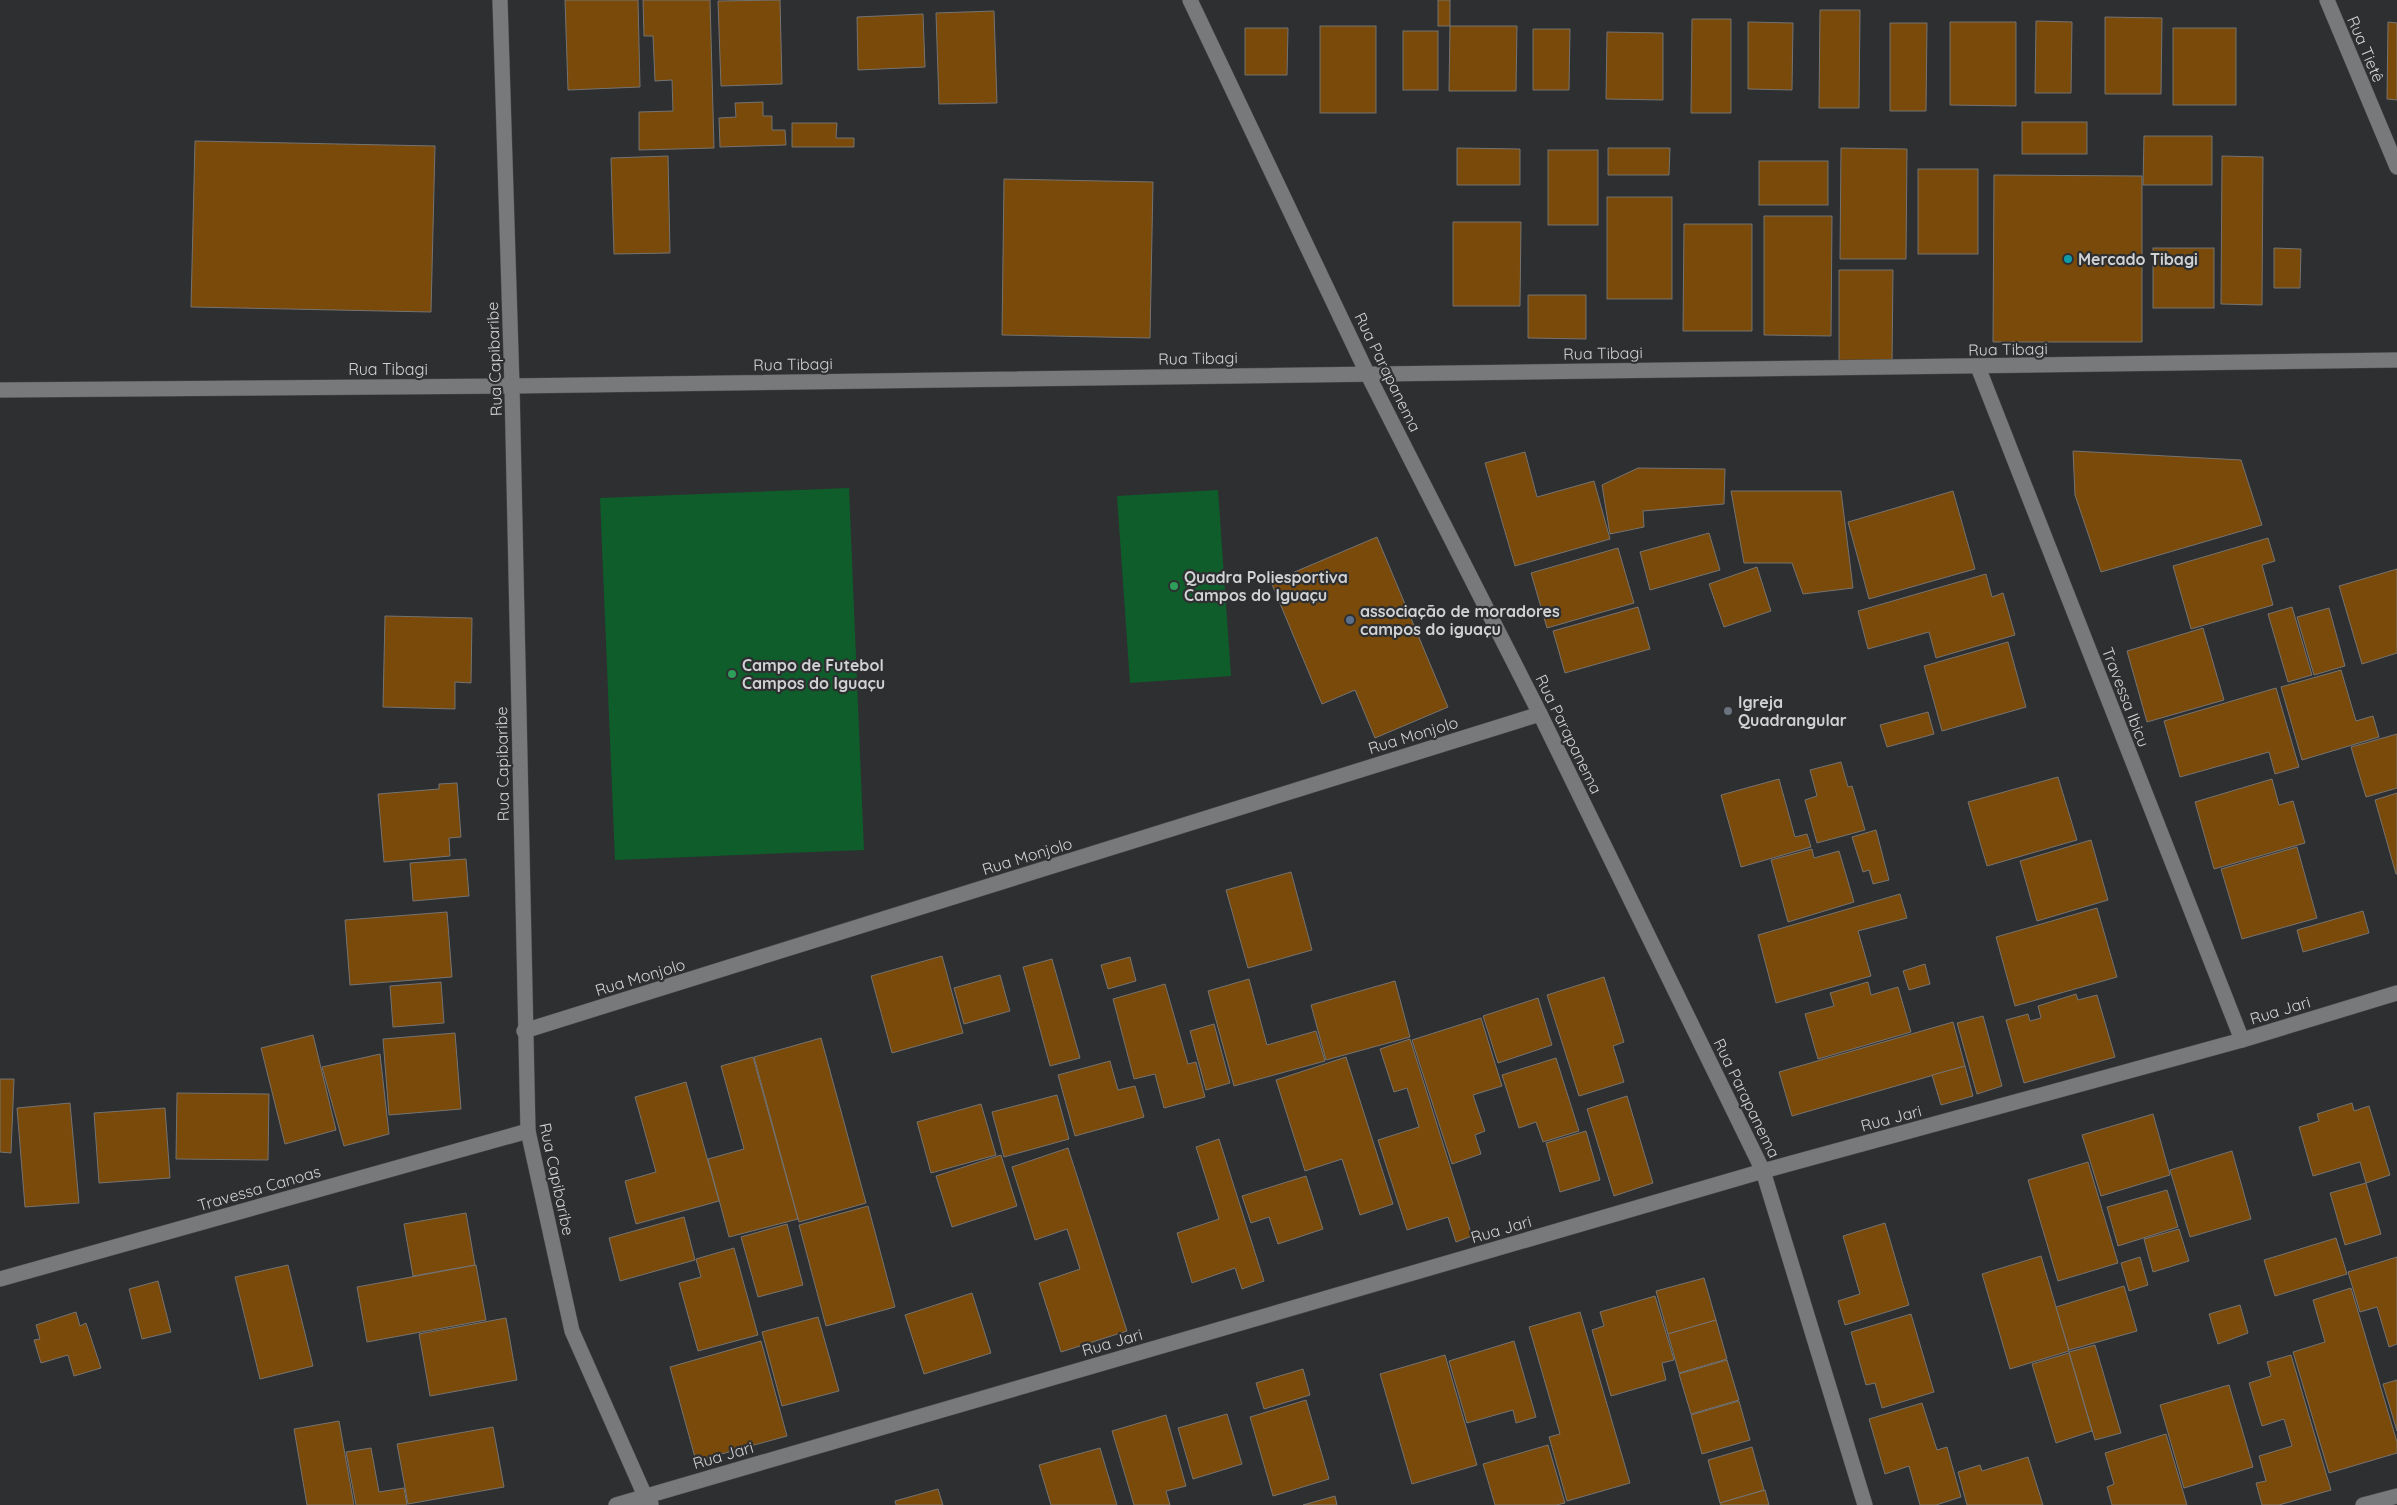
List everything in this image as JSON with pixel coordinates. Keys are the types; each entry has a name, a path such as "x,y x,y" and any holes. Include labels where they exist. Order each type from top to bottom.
{"street":[{"name":"Rua Capibaribe","path":"500,0 512,386 524,1031 528,1130 572,1331 649,1501"},
{"name":"Rua Parapanema","path":"1190,0 1367,373 1540,714 1763,1171 1865,1505"},
{"name":"Rua Tietê","path":"2327,0 2397,167"},
{"name":"Rua Tibagi","path":"0,390 512,386 2397,360"},
{"name":"Travessa Ibicu","path":"1978,367 2242,1040"},
{"name":"Rua Monjolo","path":"524,1031 1540,714"},
{"name":"Rua Jari","path":"616,1505 649,1501 1763,1171 2242,1040 2397,993"},
{"name":"Travessa Canoas","path":"0,1279 528,1130"},
{"path":"2363,1505 2397,1496"}],"green space":[{"name":"Campo de Futebol Campos do Iguaçu","path":"849,488 864,850 615,860 600,498"},
{"name":"Quadra Poliesportiva Campos do Iguaçu","path":"1218,490 1231,676 1130,683 1117,496"}],"building":[{"path":"565,0 638,0 640,87 568,90"},
{"path":"643,0 710,0 714,148 639,150 639,112 673,111 672,80 655,81 653,36 644,36"},
{"path":"780,0 782,84 721,86 718,1"},
{"path":"1438,0 1450,0 1450,26 1438,26"},
{"path":"1820,10 1860,10 1859,108 1819,108"},
{"path":"994,11 997,103 939,104 936,13"},
{"path":"923,14 925,67 858,70 857,17"},
{"path":"2105,17 2162,18 2161,94 2105,94"},
{"path":"1692,19 1731,19 1731,113 1691,113"},
{"path":"2036,21 2072,22 2071,93 2035,93"},
{"path":"1748,22 1793,23 1792,90 1748,89"},
{"path":"1950,22 2016,22 2016,106 1950,105"},
{"path":"2388,22 2397,23 2397,100 2387,99"},
{"path":"1890,23 1927,23 1926,111 1890,111"},
{"path":"1320,26 1376,26 1376,113 1320,113"},
{"path":"1450,26 1517,26 1516,91 1449,91"},
{"path":"1245,28 1288,28 1287,75 1245,75"},
{"path":"2173,28 2236,28 2236,105 2173,105"},
{"path":"1533,29 1570,29 1569,90 1533,90"},
{"path":"1403,31 1438,31 1438,90 1403,90"},
{"path":"1607,32 1663,33 1663,100 1606,99"},
{"path":"763,102 763,116 772,116 772,130 785,130 786,145 720,147 719,118 736,117 735,103"},
{"path":"2022,122 2087,122 2087,154 2022,154"},
{"path":"792,123 837,123 836,138 854,138 854,147 792,147"},
{"path":"2144,136 2212,136 2212,185 2143,185"},
{"path":"195,141 435,146 431,312 191,307"},
{"path":"1457,148 1520,149 1520,185 1457,185"},
{"path":"1608,148 1670,148 1669,175 1608,175"},
{"path":"1841,148 1907,149 1906,259 1840,259"},
{"path":"1548,150 1598,150 1598,225 1548,225"},
{"path":"668,156 670,253 614,254 611,158"},
{"path":"2222,156 2263,157 2262,305 2221,304"},
{"path":"1759,161 1828,161 1828,205 1759,205"},
{"path":"1918,169 1978,169 1978,254 1918,254"},
{"name":"Mercado Tibagi","path":"1994,175 2142,176 2142,342 1993,342"},
{"path":"1004,179 1153,182 1150,338 1002,335"},
{"path":"1607,197 1672,197 1672,299 1607,299"},
{"path":"1764,216 1832,216 1831,336 1764,335"},
{"path":"1453,222 1521,222 1520,306 1453,306"},
{"path":"1684,224 1752,224 1752,331 1683,331"},
{"path":"2153,248 2214,248 2214,308 2153,308"},
{"path":"2274,248 2301,249 2300,288 2274,288"},
{"path":"1839,270 1893,270 1892,364 1839,364"},
{"path":"1528,295 1586,295 1586,339 1528,338"},
{"path":"2073,451 2241,460 2262,525 2101,572 2075,495"},
{"path":"1525,452 1537,497 1594,481 1610,539 1515,566 1485,463"},
{"path":"1638,468 1725,469 1724,504 1643,511 1644,527 1610,534 1602,485"},
{"path":"1731,491 1841,491 1853,588 1803,594 1792,563 1744,563"},
{"path":"1953,491 1975,569 1869,599 1848,522"},
{"path":"1709,533 1720,570 1650,590 1640,552"},
{"name":"associação de moradores campos do iguaçu","path":"1377,537 1448,707 1375,738 1355,690 1322,704 1271,582"},
{"path":"2268,538 2275,561 2262,565 2273,605 2191,629 2173,566"},
{"path":"1618,548 1634,603 1547,628 1531,573"},
{"path":"1757,567 1771,611 1724,627 1709,584"},
{"path":"2397,569 2397,653 2362,664 2339,586"},
{"path":"1986,574 1992,597 2003,593 2015,635 1936,658 1929,632 1868,649 1858,611"},
{"path":"1638,607 1650,649 1565,673 1553,631"},
{"path":"2292,607 2312,675 2288,682 2268,614"},
{"path":"2329,608 2345,666 2314,675 2297,617"},
{"path":"385,616 472,618 471,683 455,682 455,709 383,707"},
{"path":"2203,628 2224,700 2147,722 2127,651"},
{"path":"2008,642 2026,707 1942,731 1924,666"},
{"path":"2341,670 2356,721 2373,716 2379,737 2302,760 2281,687"},
{"path":"2276,688 2299,767 2275,774 2269,752 2180,777 2164,721"},
{"path":"1928,712 1934,734 1887,747 1880,725"},
{"path":"2397,734 2397,788 2366,797 2351,747"},
{"path":"1841,762 1848,787 1852,786 1865,830 1817,843 1805,800 1817,796 1810,770"},
{"path":"2058,777 2077,840 1987,866 1968,802"},
{"path":"1779,779 1795,837 1807,834 1811,847 1741,867 1721,795"},
{"path":"2272,779 2279,805 2293,801 2305,843 2214,869 2195,802"},
{"path":"457,783 461,837 449,838 450,856 384,862 378,794 439,789 439,784"},
{"path":"2397,793 2397,874 2396,874 2375,800"},
{"path":"1876,830 1889,880 1873,884 1869,870 1863,872 1852,837"},
{"path":"2091,840 2108,900 2037,921 2020,861"},
{"path":"2297,847 2317,918 2242,939 2221,869"},
{"path":"1812,849 1814,858 1839,851 1854,902 1788,922 1771,860"},
{"path":"466,859 469,896 413,901 410,863"},
{"path":"1291,872 1312,950 1248,968 1226,890"},
{"path":"1900,894 1907,918 1858,931 1871,976 1776,1003 1758,935"},
{"path":"2097,908 2117,977 2015,1006 1996,937"},
{"path":"2363,911 2369,933 2303,952 2297,930"},
{"path":"447,912 452,977 350,985 345,920"},
{"path":"942,956 963,1033 892,1053 871,976"},
{"path":"1130,957 1136,981 1108,989 1101,965"},
{"path":"1052,959 1080,1058 1050,1066 1023,967"},
{"path":"1925,964 1930,984 1909,990 1903,971"},
{"path":"1000,975 1010,1011 964,1024 954,988"},
{"path":"1604,977 1624,1042 1613,1046 1624,1082 1579,1096 1547,995"},
{"path":"1249,979 1267,1045 1316,1031 1325,1061 1234,1086 1208,991"},
{"path":"1395,981 1410,1037 1326,1060 1311,1005"},
{"path":"441,982 444,1023 393,1027 390,986"},
{"path":"1868,982 1871,995 1898,987 1911,1032 1818,1059 1805,1014 1834,1006 1830,993"},
{"path":"1165,984 1188,1064 1196,1062 1205,1097 1164,1108 1155,1074 1134,1079 1113,999"},
{"path":"2076,994 2078,1000 2097,995 2115,1057 2024,1083 2006,1020 2028,1014 2030,1021 2041,1018 2038,1006"},
{"path":"1538,998 1552,1045 1498,1063 1483,1016"},
{"path":"1983,1016 2002,1086 1977,1094 1957,1023"},
{"path":"1481,1018 1502,1086 1473,1095 1485,1131 1475,1135 1481,1154 1452,1164 1412,1040"},
{"path":"1953,1022 1965,1066 1792,1116 1779,1072"},
{"path":"1214,1024 1230,1083 1206,1090 1190,1031"},
{"path":"455,1033 461,1109 389,1115 383,1039"},
{"path":"313,1035 336,1130 285,1144 261,1048"},
{"path":"821,1038 866,1203 799,1222 754,1057"},
{"path":"1410,1039 1472,1236 1456,1242 1448,1217 1407,1230 1378,1140 1419,1127 1407,1088 1394,1092 1380,1049"},
{"path":"380,1054 389,1134 344,1146 322,1067"},
{"path":"753,1057 798,1219 729,1237 708,1159 744,1149 721,1066"},
{"path":"1346,1057 1393,1204 1360,1215 1342,1159 1305,1171 1276,1080"},
{"path":"1556,1058 1579,1131 1543,1142 1536,1122 1519,1128 1502,1075"},
{"path":"1110,1061 1118,1090 1135,1086 1144,1117 1075,1136 1058,1075"},
{"path":"1965,1066 1973,1096 1941,1105 1932,1075"},
{"path":"0,1079 14,1079 11,1153 0,1152"},
{"path":"686,1082 719,1201 636,1224 625,1181 656,1172 635,1097"},
{"path":"177,1093 269,1094 268,1160 176,1159"},
{"path":"1057,1095 1069,1139 1004,1157 992,1112"},
{"path":"1627,1096 1653,1183 1614,1196 1587,1109"},
{"path":"70,1103 79,1203 25,1207 17,1108"},
{"path":"2352,1103 2354,1111 2369,1106 2390,1175 2366,1183 2360,1162 2313,1176 2299,1127 2319,1121 2317,1114"},
{"path":"981,1104 996,1155 931,1173 917,1122"},
{"path":"165,1108 170,1178 99,1183 94,1113"},
{"path":"2153,1114 2170,1175 2101,1196 2082,1135"},
{"path":"1586,1131 1600,1180 1560,1192 1546,1143"},
{"path":"1219,1139 1264,1281 1242,1289 1235,1268 1192,1283 1177,1233 1219,1219 1196,1147"},
{"path":"1068,1148 1127,1331 1061,1352 1039,1283 1080,1269 1067,1229 1035,1240 1012,1167"},
{"path":"2232,1151 2251,1219 2190,1237 2170,1170"},
{"path":"1001,1155 1017,1206 952,1227 936,1176"},
{"path":"2088,1162 2118,1263 2058,1281 2028,1180"},
{"path":"1306,1176 1323,1229 1278,1244 1269,1217 1251,1223 1242,1196"},
{"path":"2366,1183 2381,1234 2345,1245 2330,1193"},
{"path":"2167,1190 2178,1227 2118,1246 2107,1207"},
{"path":"868,1206 895,1307 826,1326 799,1225"},
{"path":"466,1213 475,1265 413,1276 404,1224"},
{"path":"684,1217 695,1260 620,1281 609,1238"},
{"path":"1885,1223 1909,1305 1845,1325 1838,1301 1860,1294 1843,1236"},
{"path":"787,1224 803,1285 758,1297 741,1237"},
{"path":"2179,1229 2189,1261 2153,1272 2144,1239"},
{"path":"2336,1238 2347,1274 2275,1296 2264,1260"},
{"path":"734,1248 758,1335 698,1351 679,1283 701,1277 696,1259"},
{"path":"2041,1256 2069,1351 2010,1369 1982,1274"},
{"path":"2140,1257 2148,1285 2129,1291 2121,1263"},
{"path":"2397,1257 2397,1344 2389,1347 2377,1307 2360,1312 2348,1272"},
{"path":"288,1265 313,1366 260,1379 235,1277"},
{"path":"476,1265 486,1320 367,1342 357,1287"},
{"path":"1704,1278 1716,1320 1668,1334 1656,1291"},
{"path":"158,1281 171,1332 142,1339 129,1289"},
{"path":"2124,1286 2137,1331 2069,1350 2056,1307"},
{"path":"2351,1288 2397,1442 2397,1453 2329,1473 2293,1352 2325,1342 2313,1300"},
{"path":"972,1293 991,1353 924,1374 905,1315"},
{"path":"1655,1296 1674,1360 1662,1363 1666,1380 1611,1396 1592,1330 1604,1326 1600,1312"},
{"path":"2240,1305 2248,1333 2218,1344 2209,1314"},
{"path":"76,1312 80,1326 86,1323 101,1368 74,1376 68,1355 41,1363 34,1340 40,1339 36,1325"},
{"path":"1580,1312 1630,1483 1567,1501 1549,1437 1560,1434 1529,1327"},
{"path":"1911,1314 1934,1392 1882,1408 1875,1383 1866,1385 1851,1332"},
{"path":"818,1317 839,1391 782,1406 762,1332"},
{"path":"506,1318 517,1380 430,1396 419,1334"},
{"path":"1716,1320 1727,1359 1679,1373 1668,1334"},
{"path":"761,1341 787,1436 696,1461 670,1367"},
{"path":"1514,1341 1536,1417 1516,1423 1513,1410 1467,1423 1449,1361"},
{"path":"2095,1345 2121,1433 2095,1440 2069,1352"},
{"path":"2069,1353 2092,1431 2056,1443 2032,1364"},
{"path":"1445,1355 1477,1465 1412,1484 1380,1374"},
{"path":"2291,1355 2331,1490 2279,1505 2262,1505 2256,1483 2266,1481 2259,1456 2292,1446 2284,1419 2262,1426 2249,1383 2271,1376 2267,1362"},
{"path":"1727,1360 1739,1400 1691,1414 1679,1374"},
{"path":"1303,1369 1310,1395 1264,1409 1256,1383"},
{"path":"2397,1380 2397,1431 2383,1384"},
{"path":"2229,1385 2253,1467 2184,1488 2160,1405"},
{"path":"1306,1400 1329,1479 1273,1496 1250,1417"},
{"path":"1739,1401 1750,1440 1702,1454 1691,1415"},
{"path":"1922,1403 1937,1450 1947,1447 1961,1497 1936,1505 1920,1505 1909,1466 1885,1474 1869,1419"},
{"path":"1227,1414 1242,1464 1193,1479 1178,1428"},
{"path":"1166,1415 1186,1486 1166,1491 1170,1505 1134,1505 1112,1431"},
{"path":"339,1421 354,1505 307,1505 294,1429"},
{"path":"493,1427 504,1487 408,1504 397,1444"},
{"path":"2166,1434 2187,1505 2112,1505 2107,1487 2114,1484 2105,1453"},
{"path":"1548,1445 1565,1503 1556,1505 1495,1505 1483,1464"},
{"path":"1752,1447 1764,1490 1720,1503 1708,1460"},
{"path":"371,1448 379,1492 404,1488 407,1505 356,1505 346,1452"},
{"path":"1100,1448 1117,1505 1051,1505 1039,1465"},
{"path":"2028,1457 2043,1505 1967,1505 1958,1472 1980,1465 1982,1471"},
{"path":"938,1489 943,1505 896,1505 895,1501"},
{"path":"1765,1490 1769,1505 1721,1505 1720,1503"},
{"path":"1335,1496 1337,1505 1303,1505"}],"place":[{"name":"Mercado Tibagi","path":"2068,259"},
{"name":"Quadra Poliesportiva Campos do Iguaçu","path":"1174,586"},
{"name":"associação de moradores campos do iguaçu","path":"1350,620"},
{"name":"Campo de Futebol Campos do Iguaçu","path":"732,674"},
{"name":"Igreja Quadrangular","path":"1728,711"}]}
